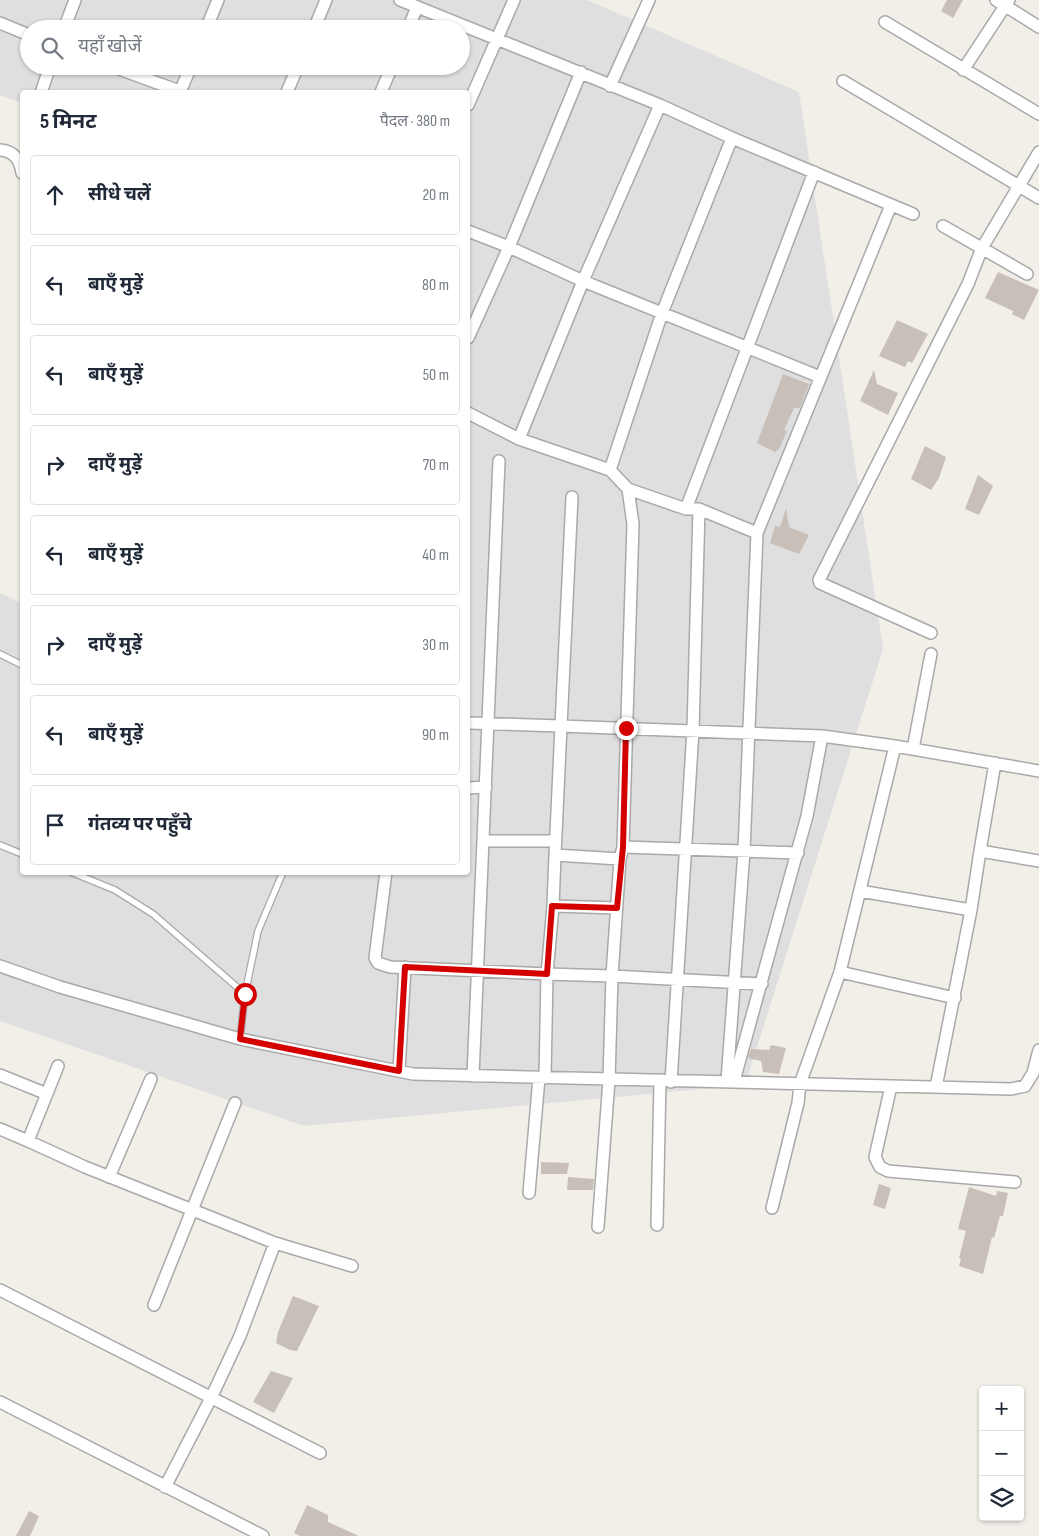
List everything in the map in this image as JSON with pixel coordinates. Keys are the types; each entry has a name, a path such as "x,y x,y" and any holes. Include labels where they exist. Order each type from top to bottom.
{"street":[{"path":"67,20 75,0"},
{"path":"210,20 218,0"},
{"path":"318,20 326,0"},
{"path":"400,0 448,20"},
{"path":"470,101 514,0"},
{"path":"610,86 649,0"},
{"path":"963,70 1004,2 1039,27"},
{"path":"412,20 417,7"},
{"path":"885,22 1039,114"},
{"path":"0,23 20,31"},
{"path":"470,29 581,72 913,214"},
{"path":"470,334 509,247 581,72"},
{"path":"42,90 47,75"},
{"path":"135,75 176,90"},
{"path":"182,90 187,75"},
{"path":"288,90 294,75"},
{"path":"382,90 388,75"},
{"path":"842,81 1039,198"},
{"path":"519,439 583,280 660,105"},
{"path":"610,470 662,313 732,138"},
{"path":"0,150 9,152 18,158 20,166"},
{"path":"931,633 820,583 819,580 968,284 982,248 1018,184 1039,152"},
{"path":"686,509 814,172"},
{"path":"730,1081 744,851 757,533 891,205"},
{"path":"943,226 1027,274"},
{"path":"470,232 820,378"},
{"path":"470,414 519,439 610,470 628,489 686,509 699,509 757,533"},
{"path":"473,1076 499,461"},
{"path":"598,1227 609,1080 612,976 620,859 623,847 633,524 628,489"},
{"path":"529,1193 542,1078 572,497"},
{"path":"658,1225 666,1081 678,980 693,730 699,509"},
{"path":"914,749 932,654"},
{"path":"470,723 822,736 914,749 1039,771"},
{"path":"730,1081 762,984 798,853 822,736"},
{"path":"772,1208 798,1103 800,1084 840,972 895,746"},
{"path":"936,1086 955,998 995,763"},
{"path":"470,788 486,787"},
{"path":"484,841 555,841"},
{"path":"623,847 798,853"},
{"path":"980,851 1039,861"},
{"path":"555,855 620,859"},
{"path":"386,875 375,960 390,967 762,984"},
{"path":"860,891 971,910"},
{"path":"552,906 617,908"},
{"path":"0,966 60,987 240,1039 413,1074 609,1080 936,1086 1011,1090 1025,1086 1033,1073 1039,1050"},
{"path":"399,1071 405,967"},
{"path":"840,972 955,998"},
{"path":"28,1141 58,1066"},
{"path":"0,1075 47,1094"},
{"path":"109,1177 150,1079"},
{"path":"891,1086 875,1157 880,1167 888,1170 1015,1182"},
{"path":"154,1305 235,1104"},
{"path":"0,1129 109,1177 275,1243 352,1266"},
{"path":"165,1487 211,1398 240,1336 275,1243"},
{"path":"0,1290 320,1453"},
{"path":"0,1402 263,1536"}],"lane":[{"path":"0,654 20,664"},
{"path":"0,845 20,853"},
{"path":"79,875 116,890 153,914 245,994"},
{"path":"240,1039 245,994 258,931 283,875"}],"shaded area":[{"path":"0,0 587,0 799,92 883,649 745,1085 304,1126 0,1021 0,593 20,602 20,875 470,875 470,90 20,90 20,102 0,95"}],"building":[{"path":"947,0 963,0 953,18 941,11"},
{"path":"998,272 1039,290 1024,320 1012,314 1013,311 985,298"},
{"path":"897,320 928,334 912,363 908,361 905,367 879,356"},
{"path":"874,370 877,384 898,393 888,415 860,401"},
{"path":"783,374 809,384 800,408 794,408 784,430 787,431 779,449 775,452 757,443"},
{"path":"925,446 946,457 939,478 931,490 911,479"},
{"path":"978,475 993,486 979,515 965,509"},
{"path":"786,508 789,527 809,535 799,554 770,543 775,526 780,527"},
{"path":"771,1045 786,1048 779,1074 763,1072 761,1061 748,1058 751,1049 769,1050"},
{"path":"541,1162 569,1163 567,1174 541,1174"},
{"path":"568,1177 594,1179 593,1190 567,1190"},
{"path":"879,1184 891,1188 885,1209 873,1205"},
{"path":"969,1187 996,1196 997,1191 1008,1193 1003,1216 1000,1216 994,1238 992,1237 983,1274 959,1266 961,1259 959,1258 966,1231 958,1229"},
{"path":"293,1296 319,1306 297,1351 290,1350 276,1343 278,1332"},
{"path":"271,1371 293,1378 274,1413 253,1402"},
{"path":"307,1505 328,1515 328,1522 359,1536 300,1536 294,1533"},
{"path":"29,1511 39,1516 30,1536 16,1536"}],"route":[{"path":"245,994 240,1039 399,1071 405,967 547,974 552,906 617,908 620,859 623,847 626,728"}]}
